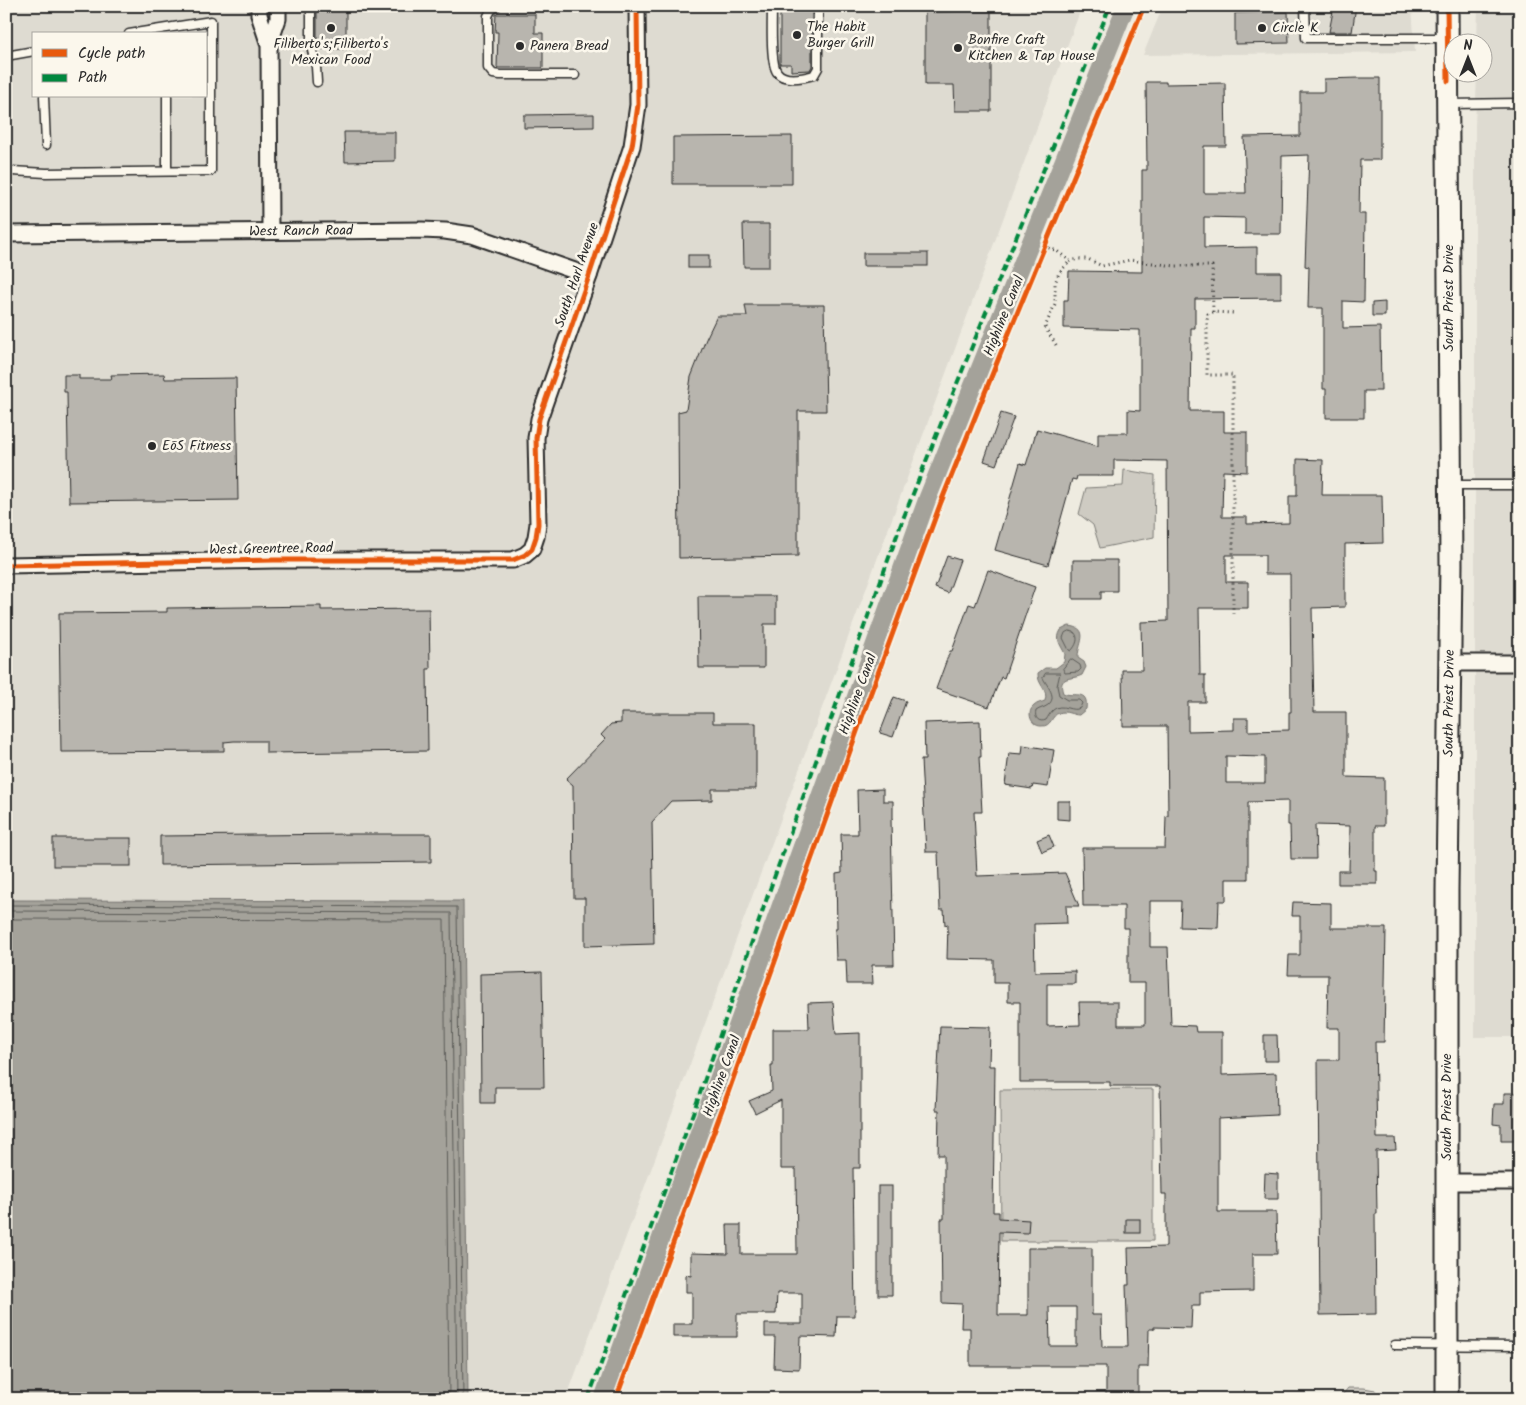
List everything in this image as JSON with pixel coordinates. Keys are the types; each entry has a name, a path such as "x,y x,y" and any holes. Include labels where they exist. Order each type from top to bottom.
{"main road":[{"name":"South Priest Drive","path":"1448,6 1448,32"},
{"name":"South Priest Drive","path":"1447,1399 1447,890 1450,663 1448,82"}],"street":[{"path":"259,6 259,15 269,45 270,231"},
{"path":"269,45 278,19 278,6"},
{"name":"South Harl Avenue","path":"532,549 538,524 536,438 539,419 590,276 632,146 638,84 637,6"},
{"name":"West Ranch Road","path":"6,234 445,231 472,235 590,276"},
{"name":"West Greentree Road","path":"6,565 274,560 513,560 525,555 532,549"},
{"path":"1450,663 1520,663"},
{"path":"1447,1182 1520,1182"}],"lane":[{"path":"311,6 311,46 317,82"},
{"path":"497,6 491,10 488,16 488,68 493,74 575,75"},
{"path":"772,6 773,62 776,72 782,77 802,78 814,75 818,68 818,6"},
{"path":"1305,6 1306,38 1444,38"},
{"path":"12,171 46,169 210,171 211,21 148,32"},
{"path":"6,56 32,51"},
{"path":"44,98 46,145"},
{"path":"167,98 167,171"},
{"path":"1448,104 1520,103"},
{"path":"1450,485 1520,485"},
{"path":"1396,1345 1520,1346"}],"path":[{"path":"1041,255 1048,237"},
{"path":"1044,246 1057,251 1070,261"},
{"path":"1056,345 1045,327 1055,304 1055,284 1059,273 1070,261 1079,259 1088,259 1102,266 1130,260 1166,265 1212,266 1213,312"},
{"path":"1233,617 1233,375 1207,375 1207,320 1208,314 1213,312 1234,313"},
{"path":"622,1384 617,1396 624,1399"}],"shaded area":[{"path":"6,6 1082,6 566,1399 468,1399 463,901 6,900"},
{"path":"1163,6 1412,6 1415,52 1143,55"},
{"path":"1478,6 1520,6 1520,1037 1475,1037 1475,126 1477,82 1494,82 1494,32 1477,32"},
{"path":"1124,470 1155,475 1154,537 1100,548 1093,525 1079,514 1086,488 1123,486"},
{"path":"1153,1089 1153,1241 1001,1241 1000,1090"},
{"path":"1348,1388 1375,1390 1379,1399 1339,1399"}],"water":[{"path":"1069,626 1076,627 1082,634 1078,658 1084,662 1086,667 1082,675 1066,679 1062,683 1063,693 1083,696 1086,702 1086,709 1079,715 1059,713 1047,725 1037,725 1032,721 1030,712 1035,705 1045,701 1046,697 1039,681 1038,673 1045,668 1056,668 1064,662 1065,654 1059,642 1059,634 1061,630"},
{"path":"6,900 463,901 468,1399 6,1399"}],"building":[{"name":"Filiberto's;Filiberto's Mexican Food","path":"317,6 346,6 346,49 317,49"},
{"name":"The Habit Burger Grill","path":"780,6 812,6 812,66 810,70 791,71 791,64 780,64"},
{"name":"Circle K","path":"1334,6 1356,6 1352,32 1329,32"},
{"name":"Bonfire Craft Kitchen & Tap House","path":"991,11 991,111 955,111 954,85 925,85 925,12"},
{"name":"Circle K","path":"1288,12 1289,43 1235,44 1235,13"},
{"name":"Panera Bread","path":"496,14 535,14 535,33 543,33 543,68 497,68 498,32 495,32"},
{"path":"1380,78 1380,160 1360,160 1359,214 1365,214 1364,302 1343,301 1343,328 1380,327 1381,391 1364,391 1364,418 1326,418 1326,389 1323,389 1323,308 1308,308 1309,267 1305,266 1309,155 1282,156 1281,234 1245,234 1245,218 1204,217 1204,248 1257,247 1257,272 1281,272 1281,298 1195,299 1195,328 1191,328 1190,411 1224,411 1224,432 1247,432 1247,472 1223,471 1222,517 1247,517 1247,524 1289,523 1289,496 1297,496 1297,459 1323,460 1322,495 1382,495 1383,543 1345,544 1345,607 1312,608 1314,712 1346,712 1346,777 1384,778 1384,826 1375,826 1375,871 1377,871 1377,884 1338,884 1338,871 1349,871 1350,826 1315,825 1316,859 1291,859 1288,801 1248,802 1248,879 1226,879 1226,901 1219,901 1218,928 1180,927 1181,901 1150,901 1150,947 1168,947 1171,1025 1195,1026 1196,1032 1222,1032 1222,1075 1276,1073 1277,1115 1218,1118 1218,1212 1276,1212 1277,1254 1253,1254 1253,1291 1200,1292 1200,1306 1192,1306 1191,1328 1154,1327 1154,1329 1149,1329 1148,1367 1138,1367 1138,1399 1106,1399 1106,1366 970,1366 970,1328 961,1328 962,1304 942,1303 941,1219 944,1219 944,1155 938,1155 939,1110 936,1110 940,1026 990,1027 989,1066 995,1066 993,1212 999,1212 999,1218 1029,1220 1028,1233 999,1232 998,1315 1028,1315 1028,1248 1092,1248 1092,1315 1101,1315 1102,1347 1128,1347 1126,1285 1129,1285 1128,1248 1166,1247 1166,1194 1162,1194 1160,1086 1110,1086 1110,1082 1020,1082 1020,1002 1008,1002 1008,983 994,983 994,960 947,959 948,924 945,925 944,910 940,910 938,852 926,852 921,760 925,760 924,723 980,721 981,757 979,757 982,812 974,812 977,876 1065,873 1079,906 1066,906 1067,923 1034,924 1035,972 1075,971 1075,984 1047,984 1047,1026 1080,1025 1079,1002 1118,1002 1118,1025 1145,1025 1145,983 1128,983 1128,928 1124,928 1124,906 1083,906 1082,848 1165,848 1166,816 1168,816 1167,726 1123,726 1122,670 1142,670 1141,622 1168,621 1167,461 1114,460 1114,476 1077,476 1076,480 1072,479 1048,565 995,550 1020,463 1026,465 1037,429 1098,446 1098,433 1128,433 1128,410 1140,411 1140,330 1064,328 1064,300 1068,300 1069,271 1142,272 1142,170 1147,170 1146,82 1166,82 1166,84 1225,83 1226,146 1204,146 1204,193 1246,193 1244,137 1300,136 1300,92 1324,92 1324,79","holes":["1226,555 1265,555 1265,574 1290,574 1291,712 1289,712 1289,730 1248,731 1248,718 1234,718 1234,730 1188,731 1188,702 1205,702 1205,675 1200,675 1199,608 1248,608 1248,582 1226,582","1226,756 1265,757 1265,783 1226,783","1049,1307 1076,1307 1076,1346 1050,1346"]},
{"path":"594,114 594,127 524,128 524,115"},
{"path":"344,132 395,132 395,161 345,162"},
{"path":"792,136 792,184 673,184 673,137"},
{"path":"743,224 769,224 769,267 744,267"},
{"path":"863,253 928,253 928,266 863,266"},
{"path":"688,255 709,255 709,268 688,268"},
{"path":"1385,302 1385,316 1372,316 1372,303"},
{"path":"745,305 824,305 826,411 798,411 798,556 679,558 678,412 686,410 691,377 717,316 747,316"},
{"name":"EōS Fitness","path":"164,374 165,379 236,378 238,500 69,502 67,392 64,392 64,375 79,375 79,379 112,379 111,375"},
{"path":"1001,413 1014,417 996,465 984,461"},
{"path":"947,556 960,560 948,593 935,588"},
{"path":"1073,560 1117,560 1117,591 1101,591 1101,599 1073,599"},
{"path":"988,570 1035,587 1004,678 1001,677 989,707 936,689 969,604 975,606"},
{"path":"698,596 776,596 776,624 764,624 764,668 699,668"},
{"path":"321,606 321,610 429,609 430,669 427,669 428,751 266,753 266,741 234,741 224,742 224,751 61,752 59,613 167,612 167,608"},
{"path":"894,697 906,701 893,737 880,733"},
{"path":"621,713 713,713 713,723 756,723 756,789 712,789 712,800 671,801 652,822 654,944 585,946 585,898 574,898 573,785 566,779 605,739 601,735 611,724 621,723"},
{"path":"1023,745 1054,750 1048,787 1033,785 1032,789 1005,785 1009,753 1022,754"},
{"path":"883,789 883,801 893,801 893,819 891,819 894,965 872,965 873,984 847,984 846,960 836,960 836,874 842,873 841,834 858,834 857,790"},
{"path":"1057,801 1070,801 1070,820 1057,819"},
{"path":"431,834 431,862 160,865 160,836"},
{"path":"1049,835 1054,847 1042,852 1037,840"},
{"path":"53,838 131,838 131,866 53,866"},
{"path":"1293,902 1331,903 1331,928 1386,928 1384,1042 1375,1042 1377,1138 1395,1138 1396,1150 1376,1151 1376,1314 1320,1315 1318,1060 1339,1060 1339,1028 1327,1028 1328,975 1288,975 1289,955 1300,955 1300,916 1292,916"},
{"path":"542,972 544,1087 495,1087 495,1103 481,1103 480,974"},
{"path":"833,1002 836,1034 860,1033 860,1168 853,1168 855,1316 837,1316 836,1337 800,1336 799,1369 774,1368 775,1337 765,1337 765,1324 802,1324 802,1293 777,1293 776,1314 737,1314 737,1337 673,1337 673,1324 692,1324 692,1292 686,1292 686,1275 691,1276 691,1253 728,1254 727,1225 741,1225 741,1254 797,1254 796,1169 781,1169 781,1100 755,1113 749,1101 772,1091 773,1029 809,1029 808,1003"},
{"path":"1264,1035 1277,1035 1278,1061 1264,1061"},
{"path":"1504,1093 1520,1093 1520,1140 1517,1141 1501,1141 1501,1125 1493,1124 1494,1104 1504,1104"},
{"path":"1265,1173 1278,1174 1278,1199 1264,1199"},
{"path":"878,1186 892,1186 892,1295 878,1295"},
{"path":"1126,1219 1140,1219 1140,1233 1126,1233"}],"waterway":[{"path":"603,1399 928,497 1126,6"}],"marked path":[{"path":"588,1399 697,1102 769,892 901,524 1110,6"}],"cycle path":[{"path":"6,565 274,560 513,560 525,555 532,549 538,524 536,438 539,419 632,146 638,105 637,6"},
{"name":"Highline Canal","path":"616,1399 941,502 1144,6"},
{"path":"1447,6 1447,32"}],"place":[{"name":"Filiberto's;Filiberto's Mexican Food","path":"331,28"},
{"name":"Circle K","path":"1262,28"},
{"name":"The Habit Burger Grill","path":"797,35"},
{"name":"Panera Bread","path":"520,46"},
{"name":"Bonfire Craft Kitchen & Tap House","path":"958,48"},
{"name":"EōS Fitness","path":"152,446"}]}
